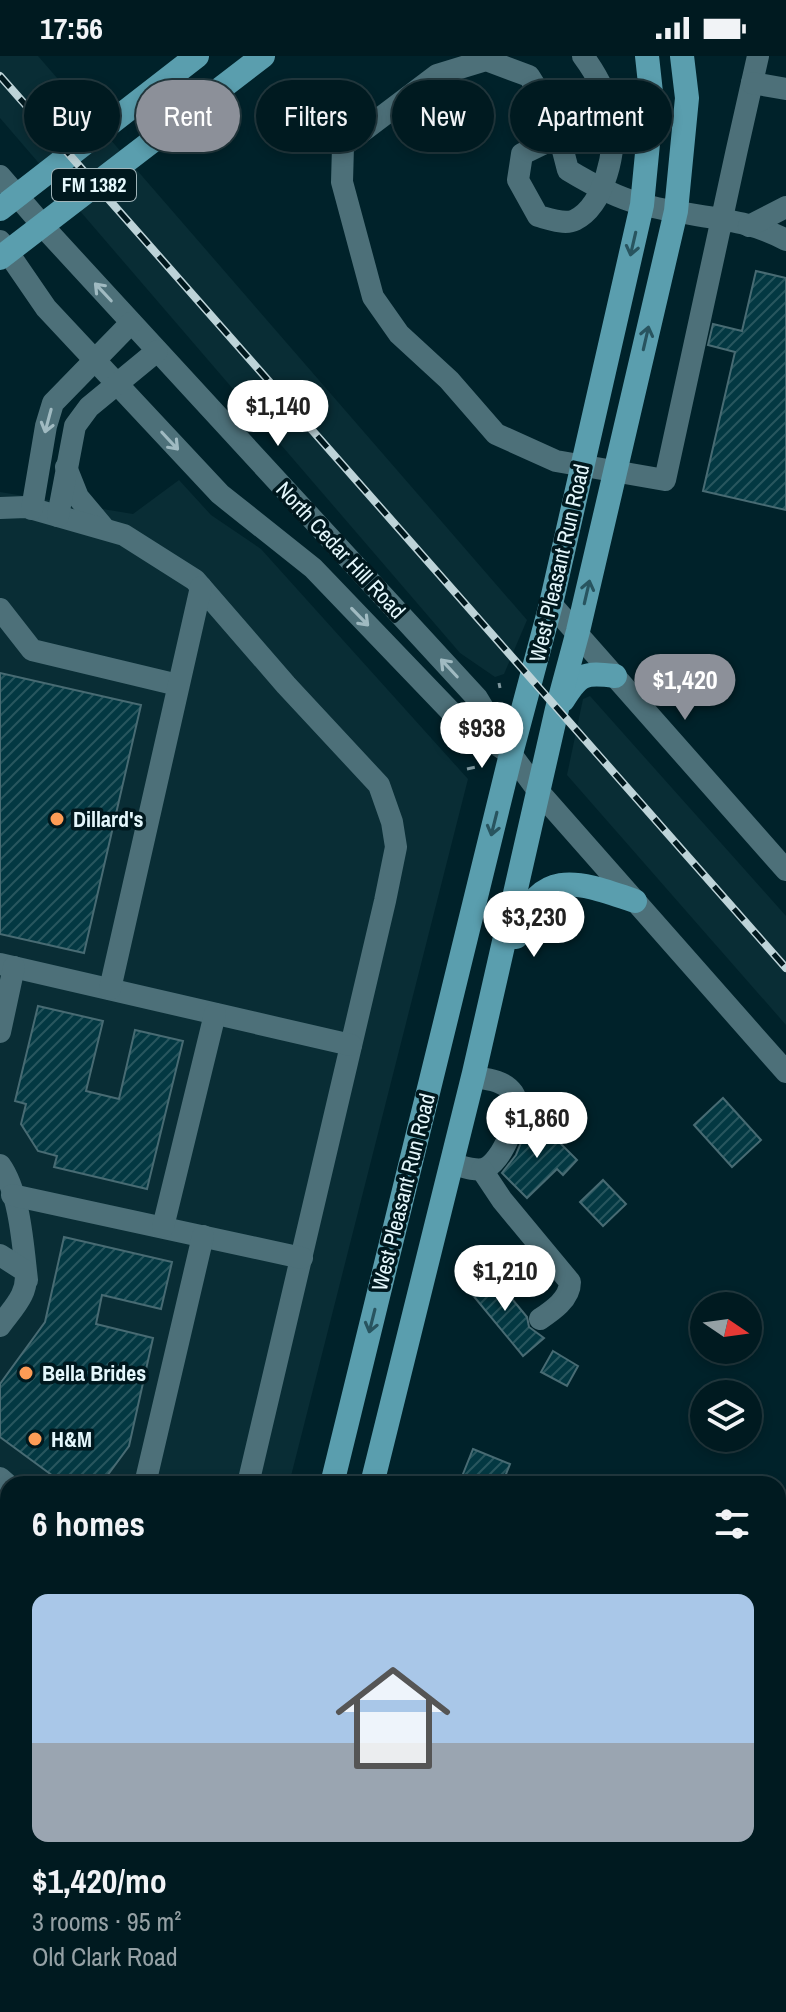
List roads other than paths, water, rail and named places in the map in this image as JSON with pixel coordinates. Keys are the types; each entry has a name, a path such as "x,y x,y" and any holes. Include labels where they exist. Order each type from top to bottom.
{"main road":[{"name":"FM 1382","path":"0,209 197,56"},
{"name":"FM 1382","path":"0,258 263,56"},
{"name":"West Pleasant Run Road","path":"334,1476 511,754 551,604 642,205 652,102 647,56"},
{"name":"West Pleasant Run Road","path":"374,1476 474,1075 557,709 676,211 687,98 682,56"},
{"path":"557,709 576,680 590,673 615,676"},
{"path":"474,1075 521,921 539,893 558,885 583,883 635,901"}],"street":[{"path":"526,152 522,154 518,180 538,216 573,221 586,211 601,189 611,160 614,135 612,116 600,79 583,56"},
{"path":"520,64 486,60 437,75 343,146 342,182 373,297 399,334 449,380 496,434 556,461 665,480 758,56"},
{"path":"752,83 786,89"},
{"path":"563,152 568,170 601,189 642,205 721,218 786,240"},
{"name":"North Cedar Hill Road","path":"0,176 131,323 477,698 511,754 539,792 786,1072"},
{"path":"749,226 786,207"},
{"name":"North Cedar Hill Road","path":"0,241 46,308 220,494 313,568 456,717 511,754"},
{"path":"32,509 53,403 131,323"},
{"path":"58,516 75,426 89,407 157,351"},
{"path":"0,506 23,486 42,459"},
{"path":"66,467 78,497 104,529"},
{"path":"0,506 32,509 124,535 195,580 286,685 379,785 392,822 396,847 250,1476"},
{"path":"110,989 201,587"},
{"path":"551,604 784,863"},
{"path":"0,609 32,650 178,685"},
{"path":"0,1032 7,966 351,1045"},
{"path":"163,1227 215,1014"},
{"path":"452,1164 482,1170 494,1164 517,1111 517,1100 511,1090 493,1079 474,1075"},
{"path":"0,1165 11,1185 19,1218 27,1280 25,1290 0,1326"},
{"path":"482,1170 502,1200 570,1282 570,1290 554,1310 540,1319"},
{"path":"12,1195 302,1258"},
{"path":"19,1218 0,1255 25,1271 27,1280"},
{"path":"147,1476 203,1236"}],"railway":[{"path":"0,76 786,968"}],"place":[{"name":"Dillard's","path":"57,819"},
{"name":"Bella Brides","path":"26,1373"},
{"name":"H&M","path":"35,1439"}]}
